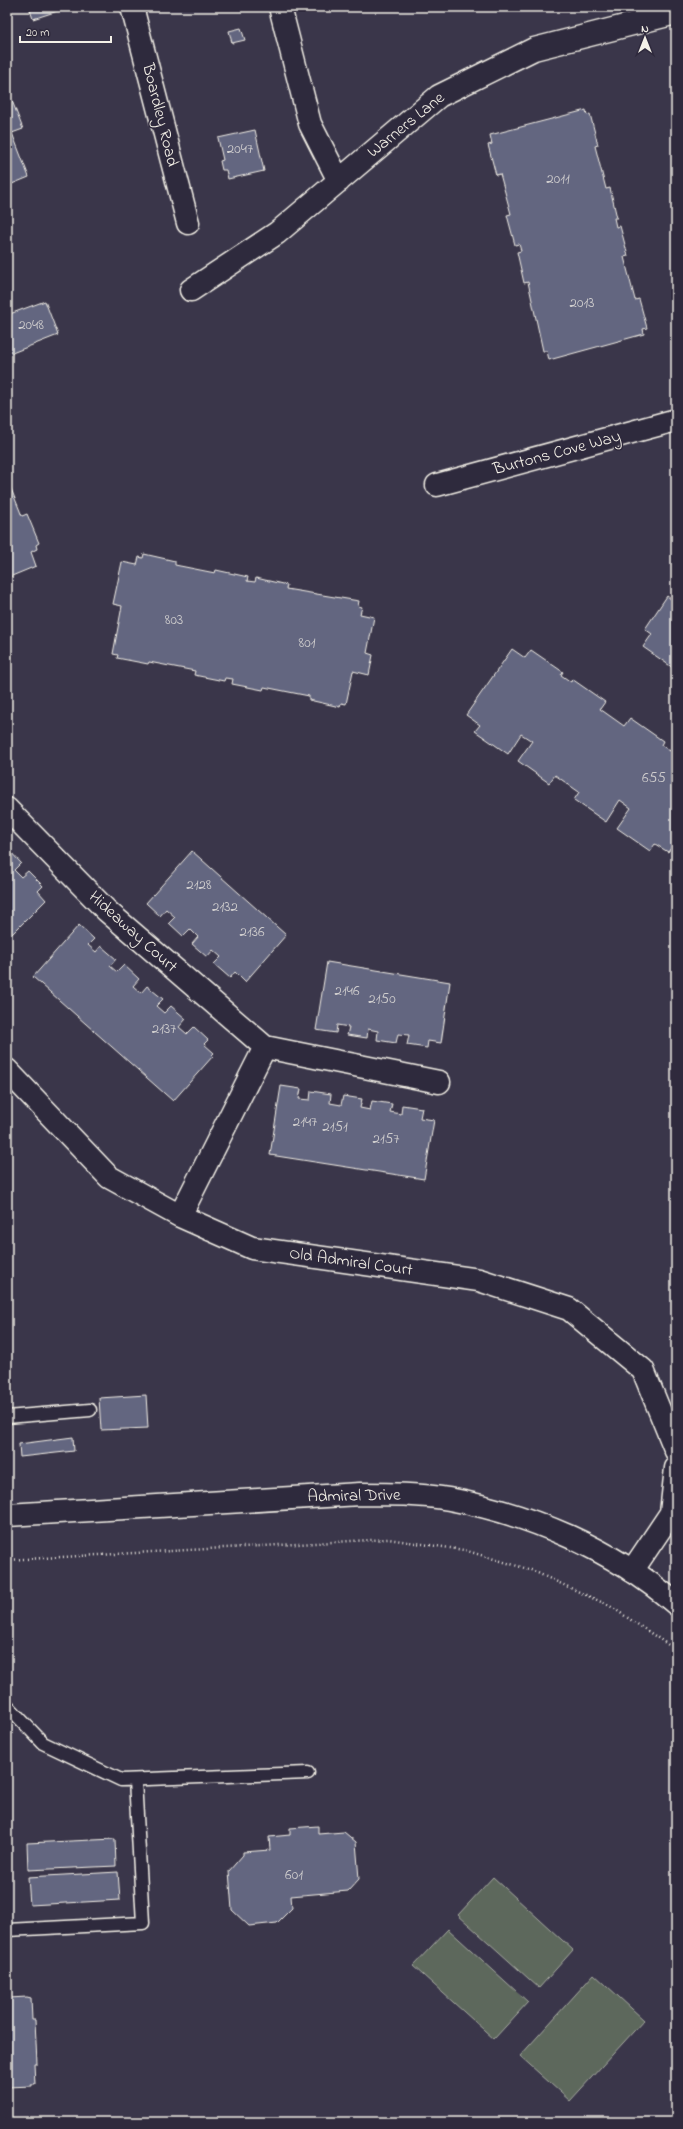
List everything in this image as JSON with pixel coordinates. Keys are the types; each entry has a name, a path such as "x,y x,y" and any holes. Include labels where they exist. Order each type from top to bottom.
{"street":[{"name":"Boardley Road","path":"132,7 188,223"},
{"path":"280,7 310,124 339,181"},
{"name":"Warners Lane","path":"191,290 277,233 439,96 534,49 676,13"},
{"name":"Burtons Cove Way","path":"437,485 676,420"},
{"name":"Hideaway Court","path":"7,809 107,911 265,1047 439,1082"},
{"path":"180,1216 265,1047"},
{"name":"Old Admiral Court","path":"7,1070 109,1177 180,1216 252,1248 479,1280 569,1309 643,1370 676,1451"},
{"path":"632,1571 672,1513 676,1468"},
{"name":"Admiral Drive","path":"7,1515 360,1494 405,1495 461,1502 495,1510 540,1525 587,1545 632,1571 676,1604"}],"lane":[{"path":"7,1417 90,1410"},
{"path":"7,1705 43,1744 121,1780 308,1773"},
{"path":"7,1930 143,1923 135,1780"}],"path":[{"path":"7,1560 388,1539 464,1550 531,1570 610,1606 676,1650"}],"green space":[{"path":"493,1877 573,1950 539,1988 458,1915"},
{"path":"448,1929 528,2002 494,2039 413,1966"},
{"path":"594,1974 644,2020 570,2101 520,2056"}],"building":[{"path":"29,7 70,7 33,19"},
{"path":"241,28 245,40 232,43 229,31"},
{"path":"7,93 9,93 23,129 12,133 29,177 7,186"},
{"path":"586,110 587,115 590,114 598,145 595,146 606,189 610,188 617,218 614,218 616,227 620,226 628,256 624,257 635,300 639,299 647,328 643,329 644,334 549,360 547,351 543,351 528,282 524,283 517,252 521,251 519,244 515,245 507,215 511,214 500,174 496,175 488,145 492,144 490,135"},
{"path":"255,130 264,171 228,179 226,170 222,170 220,161 223,160 218,138"},
{"path":"45,301 58,335 7,355 7,315"},
{"path":"7,479 22,516 27,514 39,543 36,545 37,549 31,552 36,566 7,578"},
{"path":"144,554 175,561 175,565 215,573 216,570 248,577 247,581 255,582 256,578 287,585 286,589 359,601 358,606 362,607 360,614 374,617 367,653 373,655 369,675 353,671 346,704 341,703 340,707 309,700 309,696 264,687 263,690 232,684 233,679 225,678 224,681 194,675 195,671 149,662 148,664 117,658 118,655 113,654 122,606 113,604 122,562 137,565 139,557 143,558"},
{"path":"676,591 676,670 643,647 652,634 645,629 667,596 671,599"},
{"path":"512,649 525,658 531,650 563,672 561,675 571,682 572,679 605,702 600,709 624,726 630,718 663,741 661,745 670,751 673,747 676,749 676,841 668,852 655,844 650,851 617,828 631,808 620,800 606,822 574,800 579,792 555,775 549,783 518,761 532,741 521,734 508,754 475,731 480,725 466,715"},
{"path":"8,849 21,863 14,870 21,877 28,871 43,886 38,891 46,900 7,939"},
{"path":"192,851 286,935 245,982 235,972 230,978 214,964 221,957 213,950 207,957 192,944 198,937 190,929 183,936 169,923 175,917 166,909 160,916 146,903"},
{"path":"79,925 94,939 88,945 96,952 101,946 116,959 110,966 117,972 124,965 139,979 133,986 141,993 147,986 163,999 156,1006 164,1013 171,1006 186,1019 179,1027 187,1034 194,1027 208,1040 204,1044 214,1053 212,1055 213,1056 173,1101 33,977"},
{"path":"327,962 450,982 441,1043 428,1041 427,1048 407,1045 409,1035 398,1034 396,1043 377,1040 378,1031 368,1029 367,1038 347,1035 349,1027 337,1025 336,1033 316,1030"},
{"path":"281,1086 301,1089 299,1099 310,1100 311,1091 331,1094 330,1103 341,1105 343,1096 362,1099 360,1108 370,1110 372,1101 392,1104 390,1112 401,1114 402,1105 422,1108 420,1118 434,1120 424,1179 270,1155"},
{"path":"146,1395 148,1428 101,1430 99,1398"},
{"path":"73,1437 74,1451 20,1457 19,1444"},
{"path":"318,1826 318,1834 344,1832 356,1842 359,1879 348,1891 291,1896 292,1908 277,1923 249,1926 232,1910 229,1871 243,1855 243,1852 270,1850 269,1837 290,1835 290,1828"},
{"path":"115,1839 116,1866 28,1870 27,1843"},
{"path":"118,1872 120,1900 30,1905 28,1877"},
{"path":"9,1998 31,1998 32,2020 35,2020 37,2064 34,2064 35,2084 32,2084 32,2086 8,2087 7,2093 7,2000"}]}
